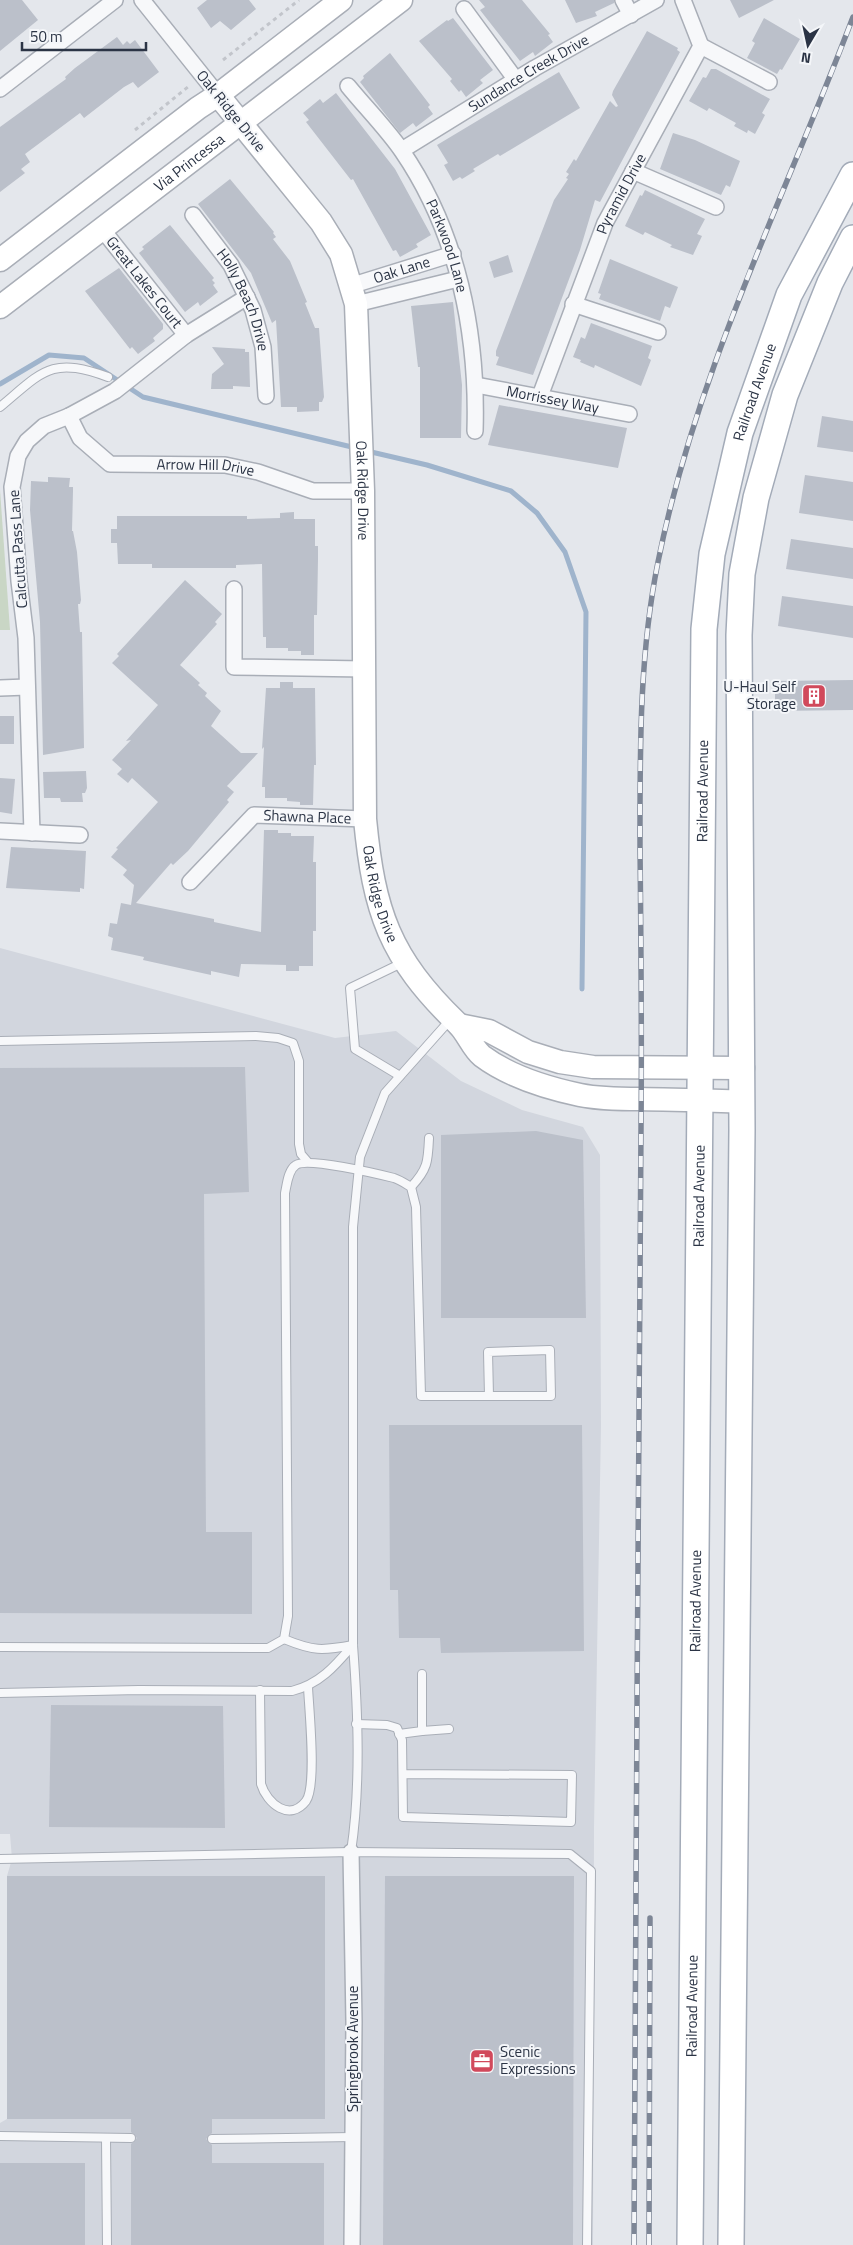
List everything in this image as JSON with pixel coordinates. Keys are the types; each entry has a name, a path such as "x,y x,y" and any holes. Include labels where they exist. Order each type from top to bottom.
{"main road":[{"path":"0,260 198,108 218,96 341,0"},
{"name":"Via Princessa","path":"0,307 401,0"},
{"name":"Oak Ridge Drive","path":"218,96 321,222 341,254 353,295 363,492 364,820 370,869 378,903 388,930 404,962 431,998 456,1021 481,1055 514,1075 549,1087 582,1095 611,1099 742,1102"},
{"name":"Railroad Avenue","path":"690,2245 704,629 712,554 740,433 765,357 789,296 853,175"},
{"name":"Railroad Avenue","path":"731,2245 742,1102 739,645 742,574 756,498 785,395 830,283 853,238"},
{"path":"456,1021 489,1030 528,1052 560,1062 593,1067 742,1068"}],"street":[{"path":"0,89 115,0"},
{"name":"Oak Ridge Drive","path":"142,0 218,96"},
{"path":"623,0 631,15"},
{"name":"Sundance Creek Drive","path":"402,150 516,80 656,0"},
{"path":"683,0 701,46 769,82"},
{"path":"464,8 516,80"},
{"name":"Pyramid Drive","path":"540,396 605,223 701,46"},
{"name":"Parkwood Lane","path":"348,86 402,150 441,222 466,305 476,385 475,431"},
{"path":"633,171 716,207"},
{"name":"Holly Beach Drive","path":"193,215 231,265 247,297 264,347 266,396"},
{"name":"Great Lakes Court","path":"102,229 186,335"},
{"name":"Oak Lane","path":"353,295 452,254"},
{"name":"Oak Lane","path":"353,295 458,279"},
{"name":"Calcutta Pass Lane","path":"32,833 26,638 19,581 12,487 18,456 27,441 44,426 69,416 112,384 141,370 186,335 247,297"},
{"path":"573,304 658,332"},
{"name":"Morrissey Way","path":"476,385 629,414"},
{"name":"Arrow Hill Drive","path":"69,416 80,438 110,464 225,466 258,472 313,491 363,492"},
{"path":"234,589 234,667 365,670"},
{"path":"0,688 27,687"},
{"name":"Shawna Place","path":"190,882 254,815 364,820"},
{"path":"0,831 80,835"},
{"name":"Springbrook Avenue","path":"352,1852 352,2245"}],"lane":[{"path":"0,406 40,373 53,369 86,369 112,384"},
{"path":"400,1076 355,1050 350,988 404,962"},
{"path":"352,1852 356,1821 356,1724 353,1645 352,1227 358,1171 360,1157 385,1093 456,1021"},
{"path":"0,1041 256,1036 278,1038 293,1043 299,1062 299,1144 301,1154 307,1161"},
{"path":"412,1187 422,1176 428,1163 429,1138"},
{"path":"284,1639 288,1616 285,1193 290,1173 296,1165 307,1161 396,1179 412,1187"},
{"path":"412,1187 416,1207 421,1396 489,1396 551,1396 550,1350 488,1352 489,1396"},
{"path":"284,1639 305,1647 323,1650 353,1645"},
{"path":"0,1647 268,1648 284,1639"},
{"path":"0,1693 139,1690 292,1691 308,1687 334,1668 353,1645"},
{"path":"422,1674 422,1730"},
{"path":"260,1690 262,1784 265,1797 274,1805 287,1810 299,1808 307,1800 312,1784 308,1687"},
{"path":"356,1724 387,1725 397,1728 402,1740 403,1817 571,1822 572,1775 403,1774"},
{"path":"399,1734 422,1730 449,1730"},
{"path":"0,1859 352,1852 570,1854 592,1871 587,2245"},
{"path":"0,2136 131,2138"},
{"path":"212,2139 353,2137"},
{"path":"106,2138 107,2245"}],"path":[{"path":"223,60 299,0"}],"shaded area":[{"path":"0,948 335,1038 396,1031 461,1081 522,1110 583,1127 600,1155 601,1425 594,1828 593,2245 0,2245 0,2123 7,2119 7,1876 12,1859 10,1834 0,1834"}],"green space":[{"path":"0,490 10,630 0,630"}],"building":[{"path":"0,0 22,0 38,20 0,51"},
{"path":"207,0 249,0 256,9 231,30 220,21 211,28 197,8"},
{"path":"479,0 522,0 550,34 548,35 553,42 535,56 533,52 520,61 480,10 485,7"},
{"path":"565,0 614,0 614,3 595,12 597,16 576,23"},
{"path":"730,0 774,0 739,18"},
{"path":"453,18 493,70 480,80 483,83 466,97 461,90 459,92 450,81 452,79 419,41 447,20"},
{"path":"764,18 800,39 782,70 780,69 777,74 747,58 755,43 752,41"},
{"path":"647,31 678,48 677,50 680,52 600,202 595,200 580,250 533,375 496,365 499,357 496,356 496,351 554,200 568,179 566,178 569,174 566,172 574,159 576,161 610,101 616,107 618,106 612,95 613,91"},
{"path":"117,37 123,45 127,41 130,44 135,40 159,72 138,88 133,82 124,87 84,118 80,113 25,154 30,162 21,169 25,173 0,192 0,127 66,79 65,77 75,68"},
{"path":"390,53 430,105 428,107 433,114 416,127 413,123 400,133 360,82 364,78 363,76"},
{"path":"711,69 716,69 770,99 762,113 765,115 755,134 748,130 747,133 734,126 736,123 709,108 707,111 689,101 703,77 706,78"},
{"path":"559,72 580,108 500,156 498,154 473,169 475,171 462,179 460,177 453,181 444,165 448,163 437,145"},
{"path":"336,93 395,169 431,235 416,244 418,247 400,257 396,250 393,251 353,179 351,180 306,122 309,120 303,113 320,99 323,103"},
{"path":"673,133 695,140 740,161 730,187 726,185 721,195 660,169"},
{"path":"230,179 274,232 276,237 273,239 290,261 307,302 305,303 315,328 319,328 324,397 322,402 319,402 319,411 297,412 297,407 281,407 276,320 272,323 251,273 198,204"},
{"path":"645,190 705,219 697,234 702,236 693,255 670,247 672,245 645,232 643,235 625,226 640,195 642,196"},
{"path":"170,225 214,278 212,280 215,283 213,285 218,292 200,306 198,302 185,312 139,253 144,249 142,247"},
{"path":"508,255 513,272 494,278 489,262"},
{"path":"610,259 678,287 670,308 665,306 660,321 599,299 601,294 598,293"},
{"path":"119,268 163,324 163,329 153,338 155,341 138,354 132,347 130,349 85,291"},
{"path":"453,302 462,385 461,438 420,438 420,367 418,367 411,306"},
{"path":"591,323 652,346 648,358 651,360 641,386 595,365 594,368 573,357 581,337 585,339"},
{"path":"212,347 245,349 245,352 249,352 250,387 233,386 233,389 211,389 212,374 224,364"},
{"path":"499,405 627,428 618,468 488,445"},
{"path":"822,416 853,421 853,452 817,447"},
{"path":"805,475 853,482 853,521 799,513"},
{"path":"48,477 70,478 69,487 73,487 72,531 77,552 81,600 80,604 78,604 80,632 82,632 84,748 43,755 40,622 30,510 31,481 48,482"},
{"path":"294,512 294,519 315,519 315,546 318,546 318,559 317,615 314,615 314,655 301,655 301,651 288,651 288,648 266,648 266,637 263,637 262,564 236,565 236,568 152,568 152,564 118,564 117,543 111,543 111,529 117,529 117,516 247,516 247,519 280,518 280,513"},
{"path":"791,539 853,548 853,579 786,569"},
{"path":"185,580 222,614 215,622 217,624 180,665 200,683 198,685 207,693 205,696 221,711 211,726 241,753 258,753 227,786 234,792 227,800 229,802 188,851 173,865 171,863 136,903 214,919 214,922 261,932 264,830 278,830 278,833 291,833 291,836 314,836 313,862 316,862 316,931 313,931 313,966 299,966 299,971 286,971 286,965 241,964 239,977 211,971 211,975 143,960 144,957 111,950 113,938 108,936 110,923 117,924 121,903 131,905 134,885 123,875 127,870 111,857 118,849 116,848 158,802 132,778 128,783 117,774 122,769 112,760 131,740 126,741 158,705 112,663 119,656 117,654"},
{"path":"782,596 853,606 853,638 778,626"},
{"name":"U-Haul Self Storage","path":"853,680 853,710 775,711 775,681"},
{"path":"280,682 293,682 293,688 315,688 316,765 314,765 313,805 300,805 300,802 287,801 287,798 265,798 265,787 262,787 264,747 262,749 266,688 280,688"},
{"path":"0,716 14,716 14,744 0,744"},
{"path":"86,771 87,788 85,793 82,793 83,802 61,802 60,798 44,798 43,772"},
{"path":"0,778 15,779 12,814 0,812"},
{"path":"11,847 86,851 84,889 80,888 80,892 6,888"},
{"path":"245,1067 249,1192 204,1194 206,1532 252,1532 252,1614 0,1613 0,1068"},
{"path":"536,1131 583,1140 586,1318 441,1318 441,1135"},
{"path":"389,1425 582,1425 584,1651 441,1653 440,1638 399,1638 398,1590 390,1590"},
{"path":"51,1705 223,1706 225,1828 49,1827"},
{"path":"7,1876 325,1876 325,2119 212,2119 212,2133 206,2139 212,2145 212,2163 324,2163 324,2245 131,2245 131,2144 137,2138 131,2132 131,2119 7,2119"},
{"path":"385,1876 574,1876 573,2245 383,2245"},
{"path":"0,2163 85,2163 85,2245 0,2245"}],"waterway":[{"path":"0,384 49,355 84,358 143,397 356,448"},
{"path":"367,451 427,465 511,491 537,513 565,552 586,612 582,989"}],"railway":[{"path":"634,2245 641,1094 640,775 647,633 658,562 674,491 695,422 744,286 853,17"},
{"path":"649,2245 650,1918"}],"place":[{"name":"U-Haul Self Storage","path":"814,696"},
{"name":"Scenic Expressions","path":"482,2061"}]}
